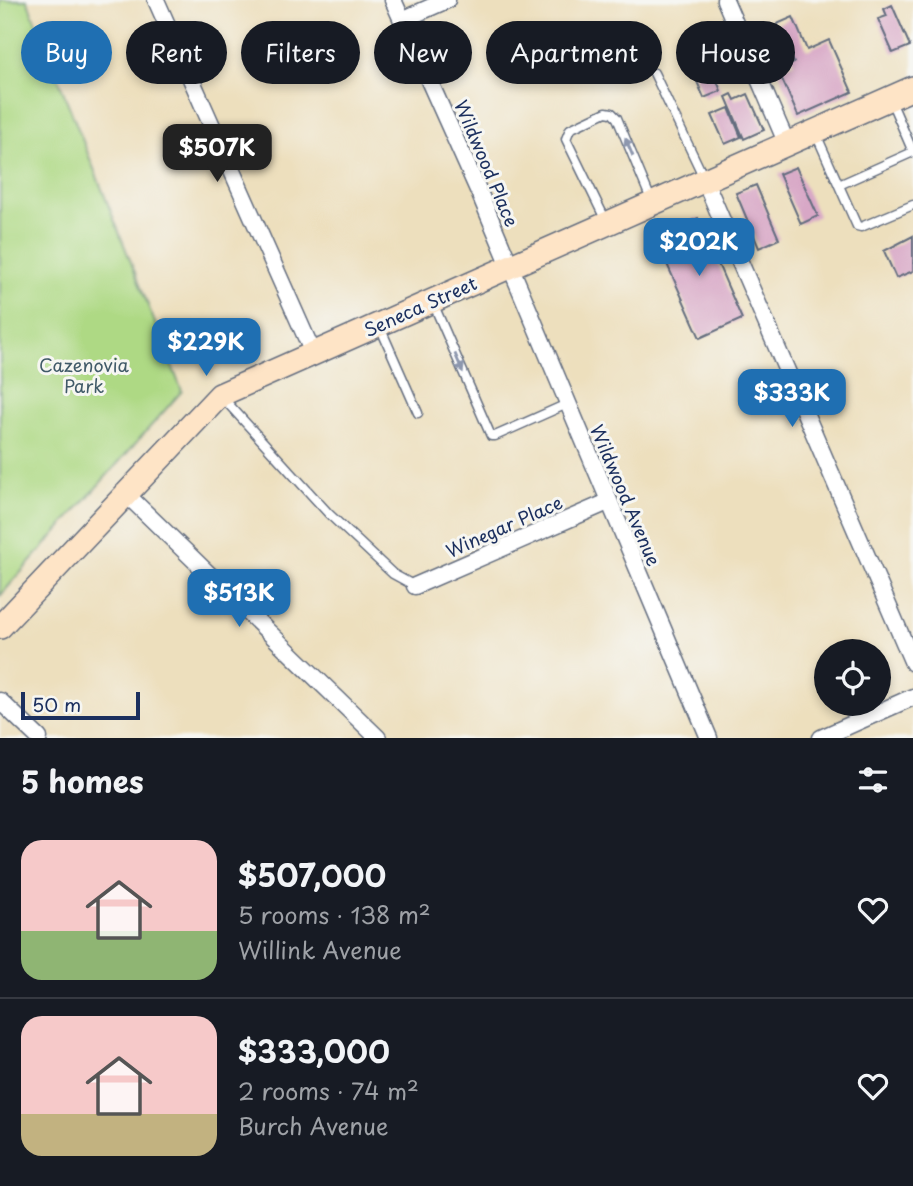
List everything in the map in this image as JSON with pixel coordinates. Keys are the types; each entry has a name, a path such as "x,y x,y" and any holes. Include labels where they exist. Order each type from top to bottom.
{"main road":[{"name":"Seneca Street","path":"0,627 220,395 913,88"}],"street":[{"path":"156,0 313,353"},
{"name":"Wildwood Place","path":"393,0 510,266"},
{"path":"402,20 447,0"},
{"path":"724,0 787,144"},
{"path":"705,181 913,663"},
{"name":"Wildwood Avenue","path":"510,266 709,738"},
{"path":"126,494 378,738"},
{"name":"Winegar Place","path":"415,586 608,502"},
{"path":"821,738 913,697"},
{"path":"1,703 37,737"}],"lane":[{"path":"659,84 705,181"},
{"path":"839,185 913,152 890,98"},
{"path":"607,225 566,139 570,130 606,112 617,118 653,204"},
{"path":"815,132 857,226 861,227 913,205"},
{"path":"432,300 491,436 567,404"},
{"path":"379,324 418,412"},
{"path":"220,395 329,514 393,574 415,586"}],"green space":[{"name":"Cazenovia Park","path":"0,0 27,0 35,21 21,21 21,84 60,84 182,391 0,596"}],"building":[{"path":"892,5 910,46 893,53 878,19 887,16 884,9"},
{"path":"795,22 807,50 829,40 852,92 798,116 784,84 795,84"},
{"path":"698,84 718,84 721,91 704,98"},
{"path":"732,94 735,100 748,94 764,130 744,139 726,97"},
{"path":"729,108 741,137 725,144 712,115"},
{"path":"796,167 818,216 801,224 779,174"},
{"path":"756,185 779,239 759,248 736,193"},
{"path":"698,218 742,319 700,338 655,237"},
{"path":"913,236 913,271 896,278 884,251"}]}
